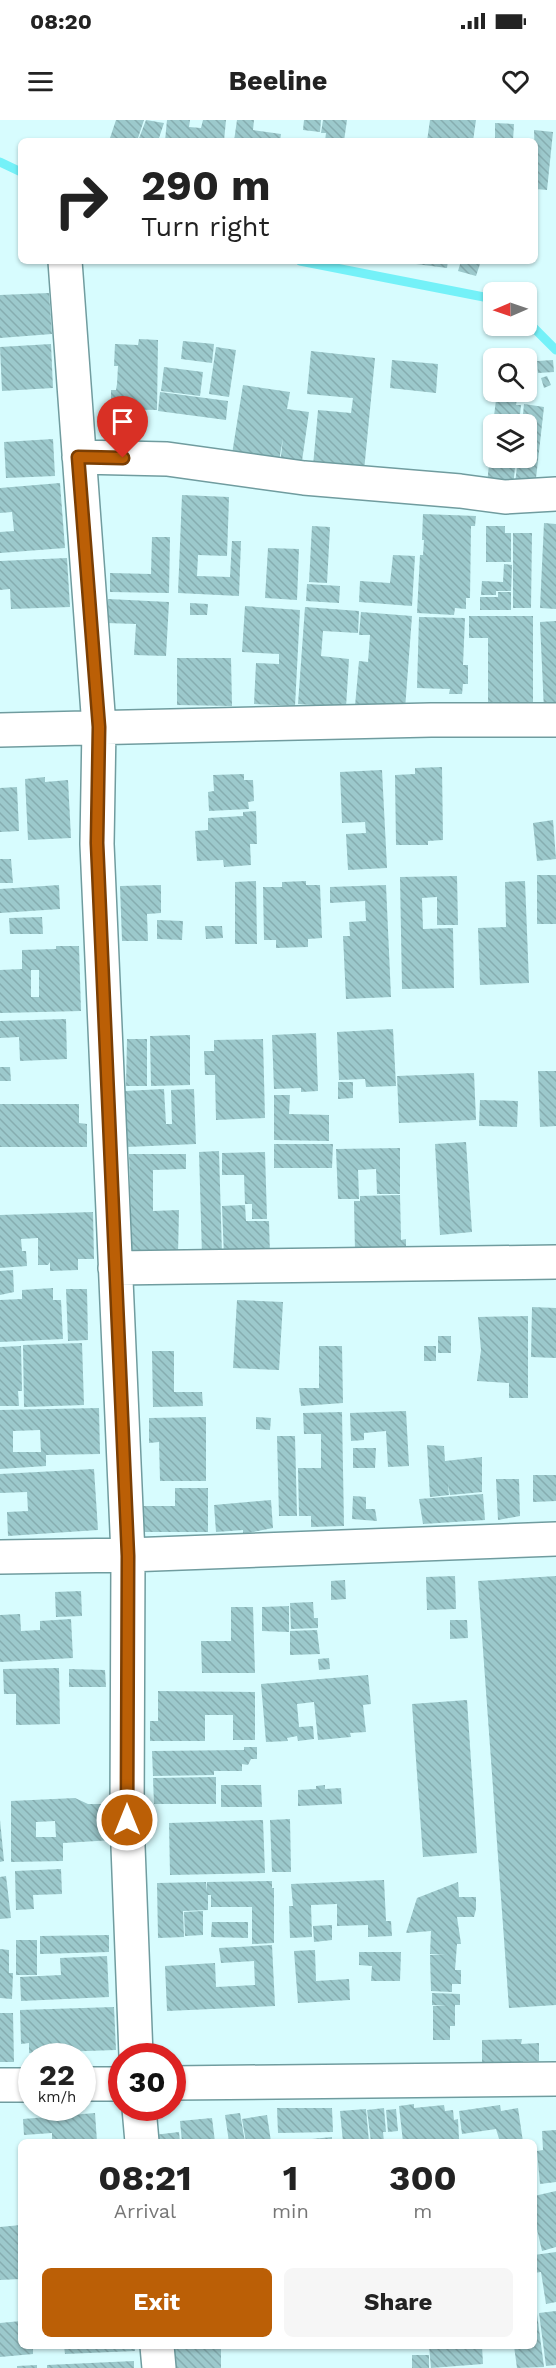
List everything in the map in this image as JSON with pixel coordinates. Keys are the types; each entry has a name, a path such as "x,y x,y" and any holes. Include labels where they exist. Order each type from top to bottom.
{"street":[{"path":"65,264 99,727 97,843 128,1556 127,1820 136,2043"},
{"path":"78,457 167,459 304,478 460,490 505,497 556,494"},
{"path":"0,730 431,720 556,720"},
{"path":"115,1268 556,1262"},
{"path":"0,1557 128,1556 556,1539"},
{"path":"186,2083 556,2079"},
{"path":"0,2085 18,2085"},
{"path":"140,2121 142,2139"},
{"path":"157,2349 159,2368"}],"building":[{"path":"116,120 144,120 138,138 110,138"},
{"path":"146,120 164,123 159,138 139,138"},
{"path":"167,120 190,120 189,127 201,128 203,120 226,120 224,138 165,138"},
{"path":"237,120 254,120 253,130 281,134 280,138 234,138"},
{"path":"304,120 321,120 320,132 303,130"},
{"path":"323,120 347,120 344,138 325,138 326,133 321,133"},
{"path":"430,120 476,120 473,138 427,138"},
{"path":"495,123 514,124 513,138 495,138"},
{"path":"534,130 553,132 547,190 538,189 538,138 534,138"},
{"path":"416,264 448,264 447,268"},
{"path":"460,264 480,264 476,276 458,271"},
{"path":"49,293 52,334 0,338 0,295"},
{"path":"139,339 158,340 157,410 111,409 111,390 116,390 117,384 118,366 114,366 115,344 138,345"},
{"path":"183,341 214,344 212,363 181,359"},
{"path":"51,344 53,388 2,391 0,347"},
{"path":"216,347 236,350 229,397 209,394"},
{"path":"311,351 375,358 364,471 313,466 318,410 351,413 353,398 307,394"},
{"path":"392,360 438,364 436,393 390,388"},
{"path":"553,360 554,372 538,373 537,361"},
{"path":"164,367 203,372 200,396 161,391"},
{"path":"547,376 551,385 544,388 541,378"},
{"path":"243,385 290,392 287,409 309,412 301,468 280,465 283,438 279,461 232,454"},
{"path":"160,392 228,401 226,420 158,411"},
{"path":"496,402 516,402 516,405 521,405 520,414 494,414"},
{"path":"524,404 544,407 535,487 515,484 517,468 537,468 537,414 523,414"},
{"path":"53,439 55,476 6,478 4,442"},
{"path":"489,468 515,468 513,487 487,484"},
{"path":"60,483 65,548 0,553 0,532 14,531 12,512 0,513 0,488"},
{"path":"182,495 229,497 227,556 198,555 197,576 230,577 232,541 241,541 239,596 178,593"},
{"path":"423,514 476,516 475,526 471,526 470,598 466,598 466,609 455,608 454,615 417,613 420,555 423,555 424,540 422,540"},
{"path":"544,523 556,524 556,609 540,608"},
{"path":"312,526 330,527 327,583 309,582"},
{"path":"486,526 505,526 505,533 511,533 511,562 486,562"},
{"path":"513,533 532,533 531,608 513,608"},
{"path":"152,537 170,537 169,593 110,592 110,573 151,574"},
{"path":"268,548 299,549 297,600 265,598"},
{"path":"393,555 415,556 412,606 359,602 360,581 390,583"},
{"path":"67,558 70,607 11,609 10,589 0,590 0,561"},
{"path":"504,564 512,565 511,591 496,591 496,595 481,595 482,581 503,582"},
{"path":"307,584 340,586 339,603 306,601"},
{"path":"498,592 511,592 511,610 480,610 480,597 498,597"},
{"path":"108,599 169,602 166,656 134,655 136,624 106,623"},
{"path":"190,603 208,604 207,615 190,615"},
{"path":"245,606 300,610 295,706 254,704 256,663 279,664 279,654 242,652"},
{"path":"305,607 359,611 358,633 323,631 321,656 349,659 346,707 298,704"},
{"path":"361,612 412,616 405,709 355,706 359,661 368,662 370,635 359,635"},
{"path":"469,616 533,616 533,708 488,708 488,638 469,638"},
{"path":"419,617 465,618 463,665 468,665 468,684 463,684 462,694 449,694 450,689 417,688"},
{"path":"556,621 556,710 544,711 540,622"},
{"path":"177,658 231,658 232,706 177,705"},
{"path":"442,767 443,840 428,841 428,845 396,845 395,775 415,774 415,768"},
{"path":"382,770 387,868 348,870 346,834 366,833 365,822 342,823 340,772"},
{"path":"244,774 244,780 253,780 254,801 248,802 249,809 209,811 208,792 214,791 213,775"},
{"path":"45,777 45,782 68,780 71,838 28,840 25,779"},
{"path":"17,787 19,831 0,832 0,788"},
{"path":"256,811 257,844 250,844 251,865 224,867 223,860 197,861 195,831 208,830 208,818 243,816 243,812"},
{"path":"553,820 556,859 537,861 533,823"},
{"path":"0,859 11,859 13,883 0,883"},
{"path":"537,875 556,875 556,924 537,924"},
{"path":"457,876 458,925 437,925 437,897 422,898 423,929 453,928 454,988 402,989 400,877"},
{"path":"256,881 257,944 235,944 235,882"},
{"path":"306,881 306,885 320,885 322,938 308,939 308,947 276,948 276,940 264,940 263,887 282,887 282,882"},
{"path":"525,881 529,983 480,985 478,928 506,927 505,882"},
{"path":"59,885 60,909 0,913 0,889"},
{"path":"161,885 161,913 147,914 148,941 122,941 120,886"},
{"path":"386,885 391,997 346,999 343,936 350,936 349,922 366,921 365,901 330,903 330,887"},
{"path":"42,917 43,934 10,934 9,918"},
{"path":"157,920 183,921 182,940 157,939"},
{"path":"205,926 222,926 223,938 206,939"},
{"path":"56,946 79,946 81,1011 0,1013 0,970 22,969 22,950 56,949","holes":["31,970 39,970 39,997 31,997"]},
{"path":"66,1019 67,1059 20,1061 19,1037 0,1038 0,1021"},
{"path":"393,1029 396,1086 366,1087 365,1079 339,1080 337,1032"},
{"path":"316,1033 318,1091 301,1092 301,1088 274,1089 272,1035"},
{"path":"190,1035 190,1085 151,1086 150,1036"},
{"path":"127,1039 147,1039 147,1086 126,1086"},
{"path":"263,1039 265,1118 216,1120 215,1075 205,1075 204,1051 214,1051 214,1040"},
{"path":"0,1067 10,1067 11,1081 0,1081"},
{"path":"538,1071 556,1071 556,1126 540,1127"},
{"path":"474,1073 476,1120 399,1123 397,1076"},
{"path":"338,1082 353,1082 353,1098 338,1099"},
{"path":"164,1089 166,1124 172,1124 171,1090 194,1089 196,1144 127,1147 125,1091"},
{"path":"274,1095 290,1095 289,1114 329,1115 329,1141 274,1140"},
{"path":"480,1100 518,1101 517,1127 479,1126"},
{"path":"0,1104 79,1104 79,1123 87,1124 87,1147 0,1147"},
{"path":"466,1142 472,1232 440,1235 435,1144"},
{"path":"274,1144 333,1144 332,1168 274,1168"},
{"path":"400,1148 400,1194 377,1194 376,1169 358,1170 359,1199 338,1199 336,1149"},
{"path":"219,1151 222,1255 202,1256 199,1152"},
{"path":"265,1152 267,1219 252,1219 252,1204 245,1204 244,1175 222,1175 222,1153"},
{"path":"129,1154 186,1154 186,1169 153,1170 153,1211 179,1210 178,1254 132,1254"},
{"path":"400,1195 401,1240 406,1239 406,1251 355,1252 354,1201 360,1201 360,1196"},
{"path":"245,1205 246,1221 269,1221 270,1256 224,1257 222,1206"},
{"path":"93,1212 94,1259 78,1259 78,1270 50,1271 50,1262 48,1265 38,1265 38,1238 21,1239 22,1251 26,1251 27,1266 0,1268 0,1215"},
{"path":"13,1270 14,1292 0,1295 0,1271"},
{"path":"53,1288 53,1300 61,1300 63,1339 0,1342 0,1300 22,1299 22,1290"},
{"path":"66,1289 87,1289 88,1340 68,1341"},
{"path":"237,1300 283,1302 279,1370 233,1368"},
{"path":"532,1307 556,1308 556,1358 531,1357"},
{"path":"528,1316 528,1398 509,1398 509,1383 477,1381 481,1350 478,1317"},
{"path":"438,1336 451,1336 451,1353 438,1353"},
{"path":"82,1343 84,1405 24,1407 23,1345"},
{"path":"21,1346 22,1391 18,1391 19,1406 0,1406 0,1347"},
{"path":"319,1346 342,1346 343,1403 301,1406 299,1388 319,1388"},
{"path":"424,1346 436,1346 436,1361 424,1361"},
{"path":"152,1351 174,1351 174,1392 202,1392 203,1406 153,1407"},
{"path":"99,1408 100,1454 46,1455 46,1466 0,1469 0,1410","holes":["40,1430 41,1452 13,1452 13,1431"]},
{"path":"406,1411 409,1466 388,1467 386,1431 364,1433 364,1440 351,1441 350,1413"},
{"path":"342,1412 344,1526 311,1527 311,1516 299,1516 298,1468 321,1468 321,1434 304,1434 303,1413"},
{"path":"206,1417 206,1481 160,1481 159,1442 149,1443 149,1418"},
{"path":"256,1417 271,1418 270,1430 256,1429"},
{"path":"277,1436 295,1436 297,1516 279,1516"},
{"path":"427,1445 444,1446 445,1461 482,1457 482,1492 450,1495 448,1484 449,1495 430,1497"},
{"path":"353,1448 376,1448 375,1468 353,1468"},
{"path":"94,1469 98,1530 8,1536 7,1512 28,1511 27,1492 0,1493 0,1474"},
{"path":"533,1475 556,1475 556,1501 533,1502"},
{"path":"496,1479 519,1479 520,1516 498,1520"},
{"path":"175,1488 208,1488 208,1532 142,1532 142,1506 175,1506"},
{"path":"483,1494 485,1520 423,1524 419,1499"},
{"path":"353,1496 366,1497 366,1509 375,1509 377,1521 352,1519"},
{"path":"271,1500 273,1528 243,1534 243,1530 216,1532 214,1505"},
{"path":"455,1576 456,1609 427,1610 426,1577"},
{"path":"556,1576 556,2005 509,2008 478,1581"},
{"path":"345,1580 346,1599 331,1600 331,1581"},
{"path":"81,1591 82,1616 56,1617 55,1592"},
{"path":"313,1602 314,1618 318,1618 318,1628 291,1629 290,1603"},
{"path":"289,1606 289,1632 262,1631 262,1607"},
{"path":"231,1607 253,1607 255,1673 202,1673 201,1641 231,1641"},
{"path":"20,1614 21,1631 40,1630 40,1621 71,1619 73,1658 0,1662 0,1615"},
{"path":"450,1620 467,1620 468,1638 450,1639"},
{"path":"317,1630 320,1654 290,1655 290,1631"},
{"path":"329,1658 330,1669 319,1670 318,1659"},
{"path":"59,1668 60,1724 16,1725 16,1694 4,1694 3,1669"},
{"path":"69,1669 105,1670 106,1687 69,1687"},
{"path":"368,1675 371,1704 363,1705 366,1732 350,1733 351,1737 318,1740 314,1702 297,1704 299,1727 313,1726 314,1739 298,1741 297,1736 287,1738 288,1741 266,1742 261,1684"},
{"path":"158,1691 255,1692 255,1740 233,1740 233,1715 205,1715 205,1741 150,1741 150,1721 158,1721"},
{"path":"467,1700 477,1853 423,1857 412,1704"},
{"path":"244,1747 257,1747 257,1759 251,1759 248,1765 242,1764 242,1771 214,1771 214,1775 153,1776 152,1751 244,1750"},
{"path":"216,1777 216,1804 154,1804 153,1778"},
{"path":"221,1785 261,1785 262,1807 221,1807"},
{"path":"325,1785 325,1789 341,1788 342,1804 298,1806 298,1790 316,1789 316,1786"},
{"path":"75,1798 88,1804 109,1804 114,1840 63,1843 63,1861 11,1862 11,1801","holes":["55,1821 56,1837 36,1837 36,1822"]},
{"path":"290,1819 291,1872 272,1872 270,1820"},
{"path":"0,1820 4,1861 0,1862"},
{"path":"263,1820 265,1873 170,1875 169,1823"},
{"path":"61,1869 62,1894 33,1895 34,1909 16,1910 15,1871"},
{"path":"6,1876 11,1918 0,1919 0,1877"},
{"path":"384,1880 386,1921 391,1921 392,1936 368,1937 368,1925 337,1926 337,1904 311,1905 312,1937 290,1938 289,1906 293,1906 291,1884"},
{"path":"272,1881 274,1943 252,1944 252,1907 211,1907 211,1895 208,1895 208,1910 183,1911 184,1937 158,1938 157,1883 206,1882 206,1892 207,1882"},
{"path":"458,1882 459,1897 476,1897 474,1917 457,1917 461,1944 457,1944 455,1970 461,1970 461,1984 452,1984 452,1992 431,1991 430,1955 445,1955 430,1954 431,1931 406,1933 417,1898"},
{"path":"203,1911 203,1935 185,1936 184,1912"},
{"path":"212,1922 248,1922 248,1938 211,1937"},
{"path":"332,1925 332,1940 314,1942 313,1926"},
{"path":"109,1935 109,1952 40,1954 40,1936"},
{"path":"16,1940 37,1940 37,1975 16,1975"},
{"path":"272,1945 275,2006 167,2011 165,1966 215,1963 216,1987 255,1985 254,1961 221,1963 219,1948"},
{"path":"0,1949 9,1950 9,1973 13,1973 12,1999 0,1998"},
{"path":"315,1950 316,1981 349,1979 350,2000 298,2003 294,1951"},
{"path":"359,1952 401,1952 400,1981 371,1981 372,1966 359,1965"},
{"path":"107,1956 109,1997 21,2001 20,1977 61,1975 60,1958"},
{"path":"432,1993 460,1994 460,2005 455,2005 455,2026 450,2026 450,2040 433,2040 433,2006 447,2005 432,2005"},
{"path":"114,2007 116,2043 108,2043 108,2050 96,2051 96,2043 21,2043 20,2010"},
{"path":"0,2013 13,2013 14,2062 0,2062"},
{"path":"522,2039 521,2044 539,2043 539,2061 523,2061 523,2070 482,2064 482,2040"},
{"path":"414,2104 414,2108 444,2105 445,2111 453,2110 454,2120 458,2119 459,2139 403,2139 399,2106"},
{"path":"500,2105 501,2111 518,2108 523,2139 499,2139 496,2129 462,2134 459,2111"},
{"path":"277,2108 332,2108 333,2132 278,2133"},
{"path":"384,2108 386,2132 383,2132 384,2139 371,2139 367,2110"},
{"path":"366,2109 369,2139 343,2139 340,2111"},
{"path":"396,2109 398,2131 388,2132 386,2110"},
{"path":"240,2113 244,2139 229,2139 225,2115"},
{"path":"267,2115 271,2139 245,2139 242,2119"},
{"path":"212,2118 215,2139 182,2139 180,2121"},
{"path":"23,2121 96,2121 97,2139 52,2139 52,2133 24,2135"},
{"path":"556,2130 556,2182 540,2184 537,2151 543,2150 542,2131"},
{"path":"179,2132 180,2139 155,2139 154,2135"},
{"path":"556,2191 556,2247 542,2251 537,2229 537,2195"},
{"path":"18,2225 18,2279 0,2280 0,2227"},
{"path":"556,2252 556,2302 546,2304 541,2272 537,2273 537,2255"},
{"path":"556,2311 556,2365 546,2366 539,2313"},
{"path":"537,2314 544,2367 517,2368 514,2349 537,2349"},
{"path":"18,2321 18,2349 33,2349 33,2354 0,2357 0,2323"},
{"path":"64,2349 135,2349 135,2351 65,2354"},
{"path":"172,2349 221,2349 221,2368 173,2368"},
{"path":"429,2349 482,2349 483,2364 431,2368"},
{"path":"412,2355 429,2355 429,2368 412,2368"},
{"path":"134,2361 134,2368 47,2368 47,2365"},
{"path":"37,2365 37,2368 17,2368 17,2366"}],"waterway":[{"path":"0,162 18,171"},
{"path":"315,264 483,297"},
{"path":"537,331 556,350"}],"route":[{"path":"123,458 78,457 99,727 97,843 128,1556 127,1820"}]}
